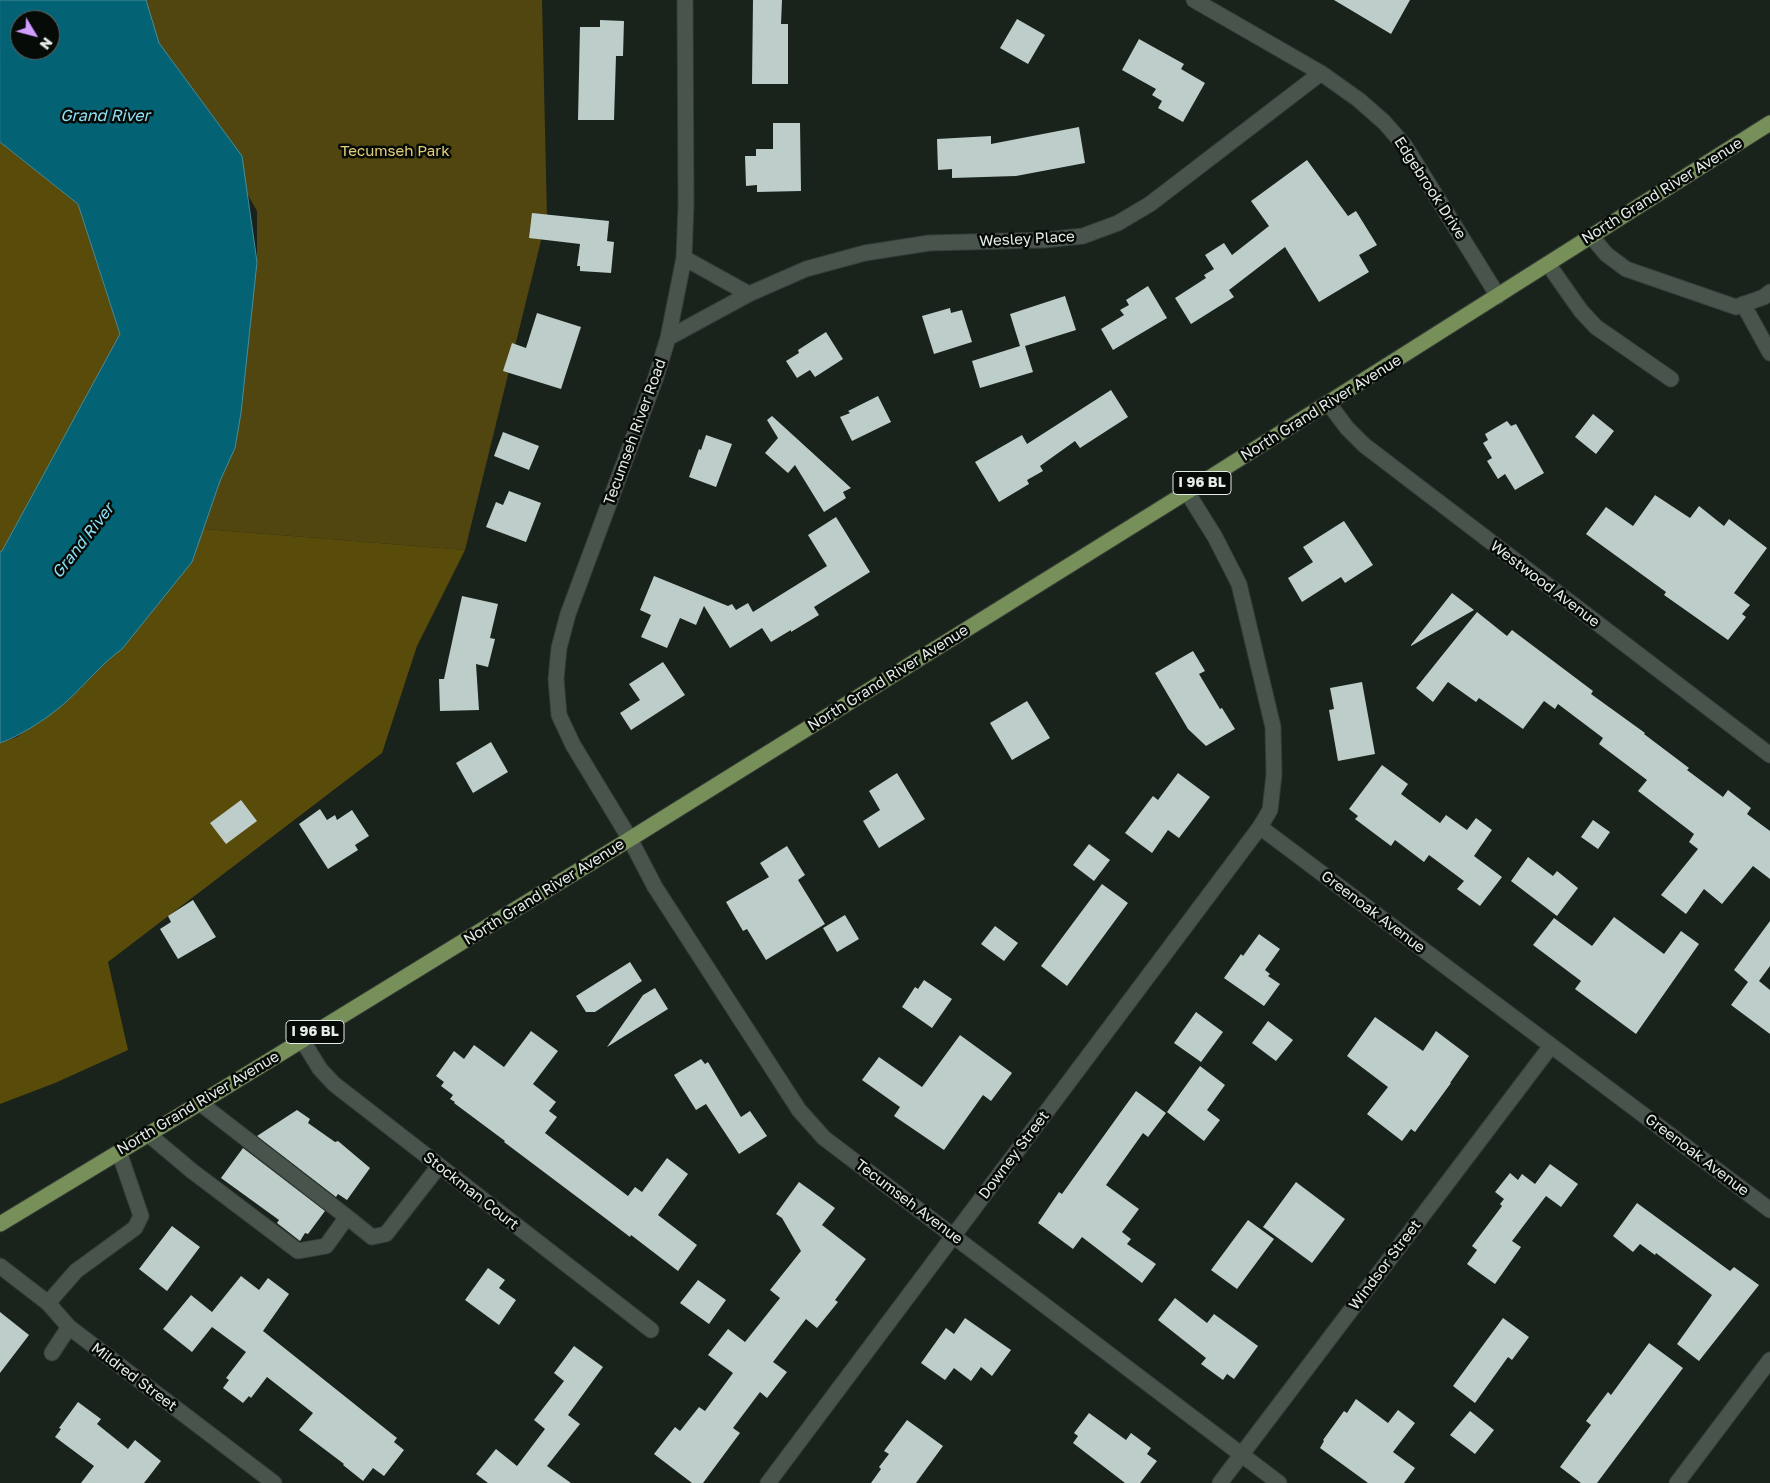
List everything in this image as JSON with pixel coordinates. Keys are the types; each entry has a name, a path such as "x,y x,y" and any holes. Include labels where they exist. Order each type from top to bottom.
{"main road":[{"name":"North Grand River Avenue","path":"0,1224 630,839 1329,404 1770,123"}],"street":[{"name":"Tecumseh River Road","path":"630,839 573,745 559,715 556,679 559,648 568,614 656,377 668,338 684,258 686,205 685,0"},
{"name":"Edgebrook Drive","path":"1194,0 1321,73 1359,100 1384,122 1404,146 1498,296"},
{"name":"Wesley Place","path":"668,338 749,294 806,269 865,253 929,243 1044,240 1083,236 1118,223 1150,204 1321,73"},
{"path":"1591,236 1606,254 1626,269 1736,306 1764,297 1770,292"},
{"path":"684,258 749,294"},
{"path":"1548,264 1581,311 1596,327 1671,379"},
{"path":"1743,304 1770,352"},
{"name":"Westwood Avenue","path":"1329,404 1347,428 1364,445 1770,756"},
{"path":"1187,492 1215,537 1240,584 1273,727 1274,775 1270,810 1260,827"},
{"name":"Greenoak Avenue","path":"1260,827 1770,1210"},
{"name":"Downey Street","path":"768,1483 1260,827"},
{"name":"Tecumseh Avenue","path":"630,839 655,887 799,1110 824,1138 1279,1483"},
{"name":"Stockman Court","path":"302,1040 320,1070 334,1084 651,1330"},
{"name":"Windsor Street","path":"1220,1483 1551,1046"},
{"path":"200,1103 372,1237 386,1234 439,1166"},
{"path":"148,1134 192,1171 298,1251 326,1246 347,1217"},
{"path":"48,1304 76,1271 135,1228 141,1216 119,1152"},
{"name":"Mildred Street","path":"0,1266 48,1304 69,1327 274,1483"},
{"path":"52,1353 69,1327"},
{"path":"1677,1483 1770,1360"}],"green space":[{"name":"Tecumseh Park","path":"72,0 542,0 547,216 465,550 193,528 257,262 257,211 168,55"}],"shaded area":[{"path":"0,142 78,204 120,335 0,552"},
{"path":"193,528 465,550 417,646 382,753 108,962 128,1050 55,1083 0,1104 0,743 17,737 65,703 111,657 122,649 150,612"}],"water":[{"name":"Grand River","path":"0,0 146,0 159,43 242,156 257,262 241,413 235,448 220,481 192,562 122,649 59,708 34,726 0,743 0,552 120,334 78,204 0,142"}],"building":[{"path":"753,0 782,0 781,24 788,24 788,84 752,84"},
{"path":"1334,0 1410,0 1391,34"},
{"path":"1017,19 1045,35 1028,64 1000,48"},
{"path":"600,20 624,21 623,56 616,56 614,120 578,120 580,27 600,27"},
{"path":"1139,39 1184,64 1181,69 1205,83 1183,122 1158,108 1162,101 1152,95 1156,89 1122,70"},
{"path":"773,123 800,123 801,191 757,192 757,185 746,186 745,156 756,156 756,149 773,149"},
{"path":"1079,127 1085,163 1016,176 952,178 952,169 938,170 937,139 991,136 991,144"},
{"path":"1307,160 1348,216 1356,211 1377,245 1359,255 1369,272 1319,302 1285,247 1229,290 1234,297 1191,324 1175,298 1206,278 1204,275 1214,269 1205,255 1224,243 1232,255 1269,226 1251,201"},
{"path":"532,213 609,221 607,241 614,242 611,273 580,271 580,266 577,266 580,244 529,238"},
{"path":"1148,286 1167,318 1113,350 1101,329 1124,315 1120,310 1129,305 1126,300"},
{"path":"1065,296 1076,330 1025,346 1033,372 980,388 972,361 1020,346 1010,314"},
{"path":"950,308 951,313 962,310 972,342 934,354 922,316"},
{"path":"537,313 581,327 561,389 503,371 512,343 526,348"},
{"path":"826,332 843,359 815,377 810,370 797,378 786,361 799,353 798,350"},
{"path":"1111,390 1128,417 1080,448 1075,441 1040,466 1043,471 1027,480 1029,484 999,502 975,462 1022,435 1027,444"},
{"path":"878,396 891,422 852,441 840,417"},
{"path":"1593,414 1614,431 1596,454 1575,437"},
{"path":"772,416 851,488 843,492 846,498 824,512 795,465 788,473 765,453 778,438 767,420"},
{"path":"1507,421 1511,426 1516,424 1544,473 1515,490 1505,474 1498,479 1487,461 1492,458 1483,443 1488,440 1485,434"},
{"path":"503,432 539,446 529,470 494,456"},
{"path":"706,435 732,444 716,487 689,477"},
{"path":"509,491 541,503 526,542 486,527 496,502 503,505"},
{"path":"1655,495 1690,518 1699,506 1724,526 1729,519 1767,548 1734,593 1750,605 1742,614 1746,617 1728,640 1664,595 1666,592 1586,534 1606,507 1633,526"},
{"path":"836,517 870,572 814,607 819,615 771,642 762,628 730,648 704,606 696,625 680,618 667,648 641,637 651,615 640,610 654,576 728,606 732,604 736,610 748,603 753,612 827,566 808,535"},
{"path":"1344,521 1373,565 1345,583 1341,577 1302,602 1288,578 1313,562 1303,547"},
{"path":"1452,593 1474,610 1411,646 1411,645"},
{"path":"462,596 498,604 490,638 495,639 488,667 476,664 479,710 440,711 439,679 444,679"},
{"path":"1477,612 1507,636 1512,630 1593,691 1591,694 1645,733 1689,768 1687,770 1723,797 1728,790 1751,808 1747,814 1770,831 1770,879 1753,866 1722,904 1704,889 1686,914 1661,895 1698,849 1689,842 1694,834 1638,791 1647,780 1599,744 1603,738 1558,704 1555,709 1544,701 1523,729 1479,698 1476,702 1448,682 1433,702 1416,688"},
{"path":"1193,651 1205,671 1199,674 1220,709 1222,708 1235,729 1206,746 1188,729 1155,673"},
{"path":"663,662 685,695 631,730 620,713 640,700 629,684"},
{"path":"1362,682 1375,754 1338,761 1329,710 1334,709 1330,688"},
{"path":"1027,701 1050,738 1012,760 990,723"},
{"path":"491,742 508,772 473,793 456,763"},
{"path":"1382,765 1408,784 1401,794 1440,823 1446,815 1467,830 1476,818 1492,830 1474,856 1502,877 1480,906 1457,889 1464,881 1429,855 1424,862 1395,840 1391,846 1355,819 1358,816 1349,809"},
{"path":"897,773 925,819 879,848 863,821 880,810 869,791"},
{"path":"1178,773 1210,797 1179,838 1168,830 1152,853 1125,833 1153,796 1158,800"},
{"path":"241,800 257,821 226,844 210,823"},
{"path":"320,809 327,820 335,815 337,820 352,810 369,836 355,845 358,850 328,869 299,824"},
{"path":"1593,820 1610,832 1598,849 1581,837"},
{"path":"1089,844 1110,860 1094,881 1073,865"},
{"path":"787,846 805,875 798,880 825,924 766,960 747,929 743,931 726,902 769,877 760,863"},
{"path":"1528,857 1553,876 1557,871 1578,888 1557,916 1511,881"},
{"path":"1102,884 1128,903 1067,986 1041,966"},
{"path":"193,900 216,937 178,959 160,929 171,922 168,916"},
{"path":"845,915 859,939 837,952 823,928"},
{"path":"1614,917 1664,954 1681,931 1699,944 1636,1034 1575,989 1581,981 1533,945 1554,918 1592,946"},
{"path":"1770,921 1770,966 1759,981 1770,990 1770,1034 1731,1005 1748,982 1734,970"},
{"path":"995,926 1018,943 1004,961 981,944"},
{"path":"1259,934 1280,949 1265,970 1270,974 1268,976 1280,984 1264,1006 1224,978 1241,954 1243,956"},
{"path":"630,962 642,981 595,1012 586,1012 576,996"},
{"path":"924,980 952,999 932,1028 902,1007 915,987 918,989"},
{"path":"655,988 668,1009 607,1047 643,995"},
{"path":"1196,1012 1223,1032 1201,1062 1174,1043"},
{"path":"1375,1017 1423,1051 1436,1031 1469,1056 1415,1132 1411,1129 1402,1141 1367,1114 1388,1087 1347,1056"},
{"path":"1268,1021 1293,1040 1276,1061 1252,1043"},
{"path":"531,1031 558,1051 533,1084 556,1102 549,1111 557,1117 545,1133 628,1196 635,1187 642,1192 667,1158 688,1174 658,1215 697,1245 678,1271 631,1235 630,1237 454,1103 450,1099 453,1095 441,1086 444,1082 436,1076 454,1051 464,1059 474,1045 504,1067"},
{"path":"960,1035 1012,1073 991,1101 983,1095 944,1150 894,1116 900,1107 862,1080 879,1057 922,1087"},
{"path":"701,1059 705,1064 708,1062 741,1117 750,1111 767,1136 739,1154 706,1104 696,1110 674,1075"},
{"path":"1200,1066 1225,1085 1207,1110 1220,1120 1204,1141 1167,1112"},
{"path":"1136,1091 1166,1113 1148,1137 1143,1133 1106,1185 1139,1209 1122,1232 1131,1239 1127,1244 1156,1264 1142,1283 1082,1237 1073,1249 1038,1223 1059,1192 1062,1194"},
{"path":"297,1110 310,1119 308,1123 335,1142 338,1141 370,1168 347,1200 338,1194 336,1197 257,1136"},
{"path":"243,1148 325,1211 308,1234 305,1233 300,1241 277,1223 279,1220 221,1178"},
{"path":"1550,1164 1578,1184 1561,1207 1546,1196 1512,1241 1521,1247 1495,1284 1467,1264 1477,1250 1472,1246 1502,1206 1500,1204 1504,1199 1495,1192 1510,1173 1518,1180 1522,1174 1535,1184"},
{"path":"799,1182 835,1208 822,1225 866,1259 835,1300 838,1302 817,1328 806,1319 773,1362 787,1372 767,1398 760,1392 733,1428 740,1433 703,1483 692,1483 654,1454 675,1427 680,1431 699,1407 705,1411 733,1373 708,1355 728,1329 745,1342 780,1298 770,1290 801,1251 782,1218 776,1214"},
{"path":"1296,1182 1345,1219 1312,1263 1263,1227"},
{"path":"1637,1203 1730,1271 1734,1267 1759,1285 1699,1361 1677,1344 1712,1295 1656,1253 1655,1255 1640,1244 1633,1252 1613,1236"},
{"path":"1248,1220 1274,1239 1237,1289 1211,1270"},
{"path":"172,1226 200,1247 167,1291 139,1269"},
{"path":"488,1268 505,1280 499,1288 516,1300 499,1325 465,1300"},
{"path":"241,1276 259,1290 268,1278 289,1294 263,1331 397,1438 394,1442 404,1450 384,1476 373,1468 363,1481 299,1430 313,1413 267,1377 251,1398 249,1396 243,1403 223,1388 229,1380 226,1378 246,1352 212,1327 192,1352 163,1329 191,1295 212,1312"},
{"path":"698,1280 726,1300 709,1324 680,1303"},
{"path":"1175,1298 1207,1323 1214,1314 1258,1346 1234,1379 1227,1374 1223,1380 1201,1364 1206,1358 1158,1320"},
{"path":"0,1312 29,1335 0,1373"},
{"path":"965,1318 1011,1350 992,1376 981,1367 971,1381 954,1368 945,1380 921,1363 946,1328 954,1334"},
{"path":"1503,1318 1529,1337 1512,1360 1508,1357 1475,1403 1453,1386"},
{"path":"1649,1343 1683,1368 1597,1483 1581,1483 1560,1467 1591,1425 1586,1421 1608,1392 1611,1395"},
{"path":"574,1346 603,1367 568,1415 580,1424 547,1466 571,1483 488,1483 476,1474 496,1449 517,1466 545,1429 534,1420 564,1381 554,1373"},
{"path":"1356,1399 1388,1423 1398,1410 1415,1423 1393,1452 1415,1468 1404,1483 1368,1483 1320,1448 1323,1440 1344,1411 1347,1413"},
{"path":"78,1402 101,1419 97,1424 128,1449 135,1440 161,1461 144,1483 81,1483 94,1466 55,1437 61,1429 59,1428"},
{"path":"1470,1411 1494,1430 1475,1454 1450,1435"},
{"path":"1089,1413 1126,1440 1131,1433 1151,1448 1147,1454 1157,1461 1140,1483 1125,1483 1073,1443 1078,1436 1074,1433"},
{"path":"907,1420 943,1446 916,1483 871,1483 881,1469 879,1467 889,1454 884,1451"}]}
